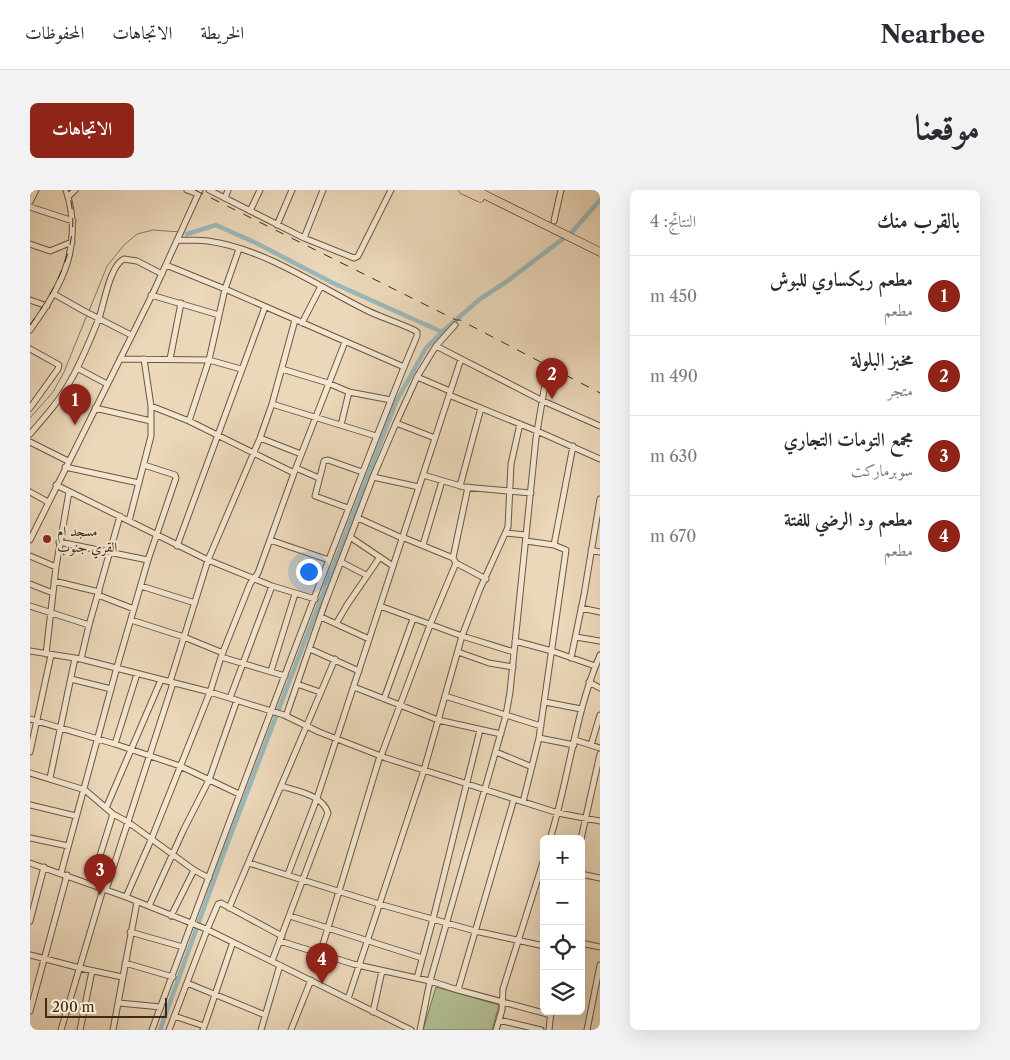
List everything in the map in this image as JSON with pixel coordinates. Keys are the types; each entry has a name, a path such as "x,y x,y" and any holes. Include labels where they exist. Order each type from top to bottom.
{"highway":[{"path":"463,190 542,224 600,252"},
{"path":"475,190 542,224"}],"street":[{"path":"30,202 36,190"},
{"path":"30,330 54,294 66,268 72,242 72,221 66,190"},
{"path":"68,197 74,190"},
{"path":"30,540 152,295 199,192 187,190"},
{"path":"209,190 304,238 354,258 356,258 391,190"},
{"path":"225,198 228,190"},
{"path":"250,211 260,190"},
{"path":"277,225 292,190"},
{"path":"304,238 323,190"},
{"path":"554,221 561,190"},
{"path":"30,207 72,221"},
{"path":"152,1030 193,924 239,794 273,711 348,508 417,332 370,312 279,265 239,249 178,238"},
{"path":"30,244 50,251 72,242"},
{"path":"190,421 209,360 226,289 239,249"},
{"path":"30,434 65,390 77,368 117,265 122,259 137,261 162,274"},
{"path":"166,265 226,289 404,367"},
{"path":"302,323 321,286"},
{"path":"54,294 131,335"},
{"path":"152,295 219,315"},
{"path":"30,300 47,306"},
{"path":"170,359 181,303"},
{"path":"177,546 265,307"},
{"path":"62,1030 104,889 149,756 208,560 260,438 272,404 295,320"},
{"path":"285,716 373,476 396,423 417,377 436,346 455,325"},
{"path":"126,896 151,840 210,692 222,655 250,584 255,579 345,342"},
{"path":"436,346 543,401 600,426"},
{"path":"30,348 59,365 58,369 33,399 30,408"},
{"path":"120,359 209,360 241,368"},
{"path":"129,521 151,436 151,406 144,359"},
{"path":"288,874 337,739 461,359"},
{"path":"77,368 107,384"},
{"path":"282,369 328,383 349,392 391,400"},
{"path":"417,377 481,408 600,459"},
{"path":"420,1030 430,981 506,715 513,666 537,431 546,378"},
{"path":"341,425 349,392"},
{"path":"272,404 376,436"},
{"path":"151,406 190,421 253,452 319,478"},
{"path":"95,408 151,422"},
{"path":"460,486 481,408"},
{"path":"396,423 435,438"},
{"path":"348,999 424,770 462,636 506,533 510,519 511,464 520,424"},
{"path":"260,438 301,454"},
{"path":"30,442 68,461"},
{"path":"554,545 573,446"},
{"path":"348,508 316,496 324,461 326,460 362,472"},
{"path":"30,1011 44,959 76,816 85,790 117,667 148,560 176,476 144,465"},
{"path":"65,467 139,483"},
{"path":"423,475 468,488 530,493"},
{"path":"373,476 419,487"},
{"path":"423,545 442,481"},
{"path":"56,485 208,560 272,586 315,599"},
{"path":"320,954 380,756 455,561 468,488"},
{"path":"30,492 48,502"},
{"path":"30,752 33,720 49,654 54,581 59,542 69,492"},
{"path":"571,658 582,608 600,499"},
{"path":"82,659 89,625 120,516"},
{"path":"358,518 423,545 486,579"},
{"path":"506,533 554,545 566,550 539,738 523,802"},
{"path":"350,538 393,566"},
{"path":"270,540 329,560"},
{"path":"59,542 148,560"},
{"path":"591,550 600,552"},
{"path":"30,556 56,567"},
{"path":"336,624 366,575 380,557"},
{"path":"341,562 366,575"},
{"path":"54,581 99,593 134,608"},
{"path":"30,584 54,592"},
{"path":"141,586 195,603"},
{"path":"230,698 272,586"},
{"path":"271,671 295,594"},
{"path":"30,606 89,625"},
{"path":"380,606 462,636 514,652"},
{"path":"582,608 600,612"},
{"path":"321,617 370,639"},
{"path":"384,699 413,619"},
{"path":"131,620 184,637 222,655 285,676"},
{"path":"576,637 600,641"},
{"path":"515,641 571,658 598,661 588,682 551,835"},
{"path":"310,649 359,671"},
{"path":"30,651 82,659 117,667 237,700 273,711 380,756 558,813 600,821"},
{"path":"458,652 489,663 513,666"},
{"path":"50,778 75,658"},
{"path":"229,908 335,659"},
{"path":"115,744 137,674"},
{"path":"70,679 111,689"},
{"path":"106,808 161,680"},
{"path":"588,682 600,688"},
{"path":"297,684 320,692"},
{"path":"354,687 438,720 501,734"},
{"path":"445,696 541,726"},
{"path":"149,906 172,854 209,780 237,700"},
{"path":"545,702 581,709"},
{"path":"591,745 600,714"},
{"path":"33,720 98,738 180,766 239,794"},
{"path":"417,978 480,730"},
{"path":"539,738 574,742 600,748"},
{"path":"496,752 532,767"},
{"path":"582,835 600,754"},
{"path":"30,773 85,790 113,814 128,822 194,870 209,878"},
{"path":"272,961 328,813 327,809 317,798 281,786"},
{"path":"458,990 514,799"},
{"path":"30,805 76,816"},
{"path":"91,884 113,814"},
{"path":"30,838 68,846"},
{"path":"30,863 126,896 206,929 411,1030"},
{"path":"249,863 446,923 540,945"},
{"path":"30,921 44,867"},
{"path":"171,916 194,870"},
{"path":"496,1030 503,1002 503,989 540,871"},
{"path":"585,875 600,878"},
{"path":"114,1030 130,932 137,902"},
{"path":"169,1030 206,929 218,904 221,903 281,939 320,954 360,966 430,981 540,1010"},
{"path":"290,916 422,958"},
{"path":"130,932 183,947"},
{"path":"174,1016 203,1028 232,942"},
{"path":"585,944 600,947"},
{"path":"30,955 122,977"},
{"path":"125,962 173,977"},
{"path":"260,1030 280,965"},
{"path":"587,1030 600,965"},
{"path":"373,1012 382,970"},
{"path":"80,1030 92,971"},
{"path":"291,1030 311,980"},
{"path":"187,983 265,1015"},
{"path":"119,1003 161,1007"},
{"path":"548,1030 551,1015"},
{"path":"499,1020 541,1030"}],"green space":[{"path":"436,987 499,1005 492,1030 423,1030"}],"waterway":[{"path":"160,1030 222,858 396,402 426,348 442,332 480,299 506,282 572,232 600,200"},
{"path":"187,234 216,225 256,243 333,283 442,332"},
{"path":"89,311 107,266 124,245 137,234 153,230 180,232"},
{"path":"30,418 53,392 64,372 87,315"}],"railway":[{"path":"30,325 50,295 65,262 73,226 68,190"},
{"path":"195,190 456,320 460,320 600,393"}],"place":[{"name":"مخبز البلولة","path":"552,399"},
{"name":"مطعم ريكساوي للبوش","path":"75,425"},
{"name":"مسجد ام القري جنوب","path":"47,539"},
{"name":"مجمع التومات التجاري","path":"100,895"},
{"name":"مطعم ود الرضي للفتة","path":"322,984"}]}
